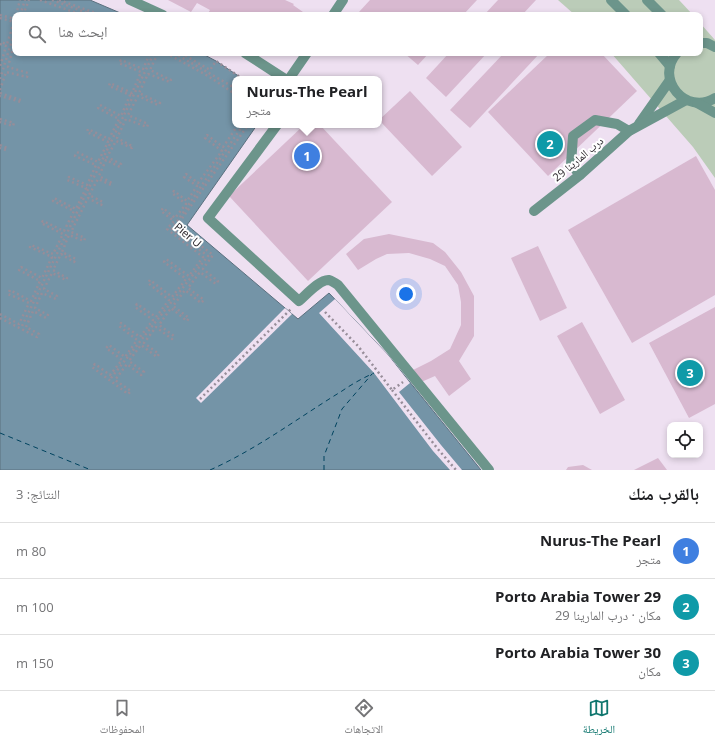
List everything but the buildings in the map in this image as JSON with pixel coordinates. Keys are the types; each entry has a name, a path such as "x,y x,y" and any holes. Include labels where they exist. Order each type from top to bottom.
{"street":[{"path":"130,0 156,12"},
{"path":"335,12 343,0"},
{"path":"611,0 623,12"},
{"path":"647,0 659,12"},
{"path":"703,42 715,47"},
{"path":"250,56 280,76"},
{"path":"291,76 305,56"},
{"path":"662,56 670,66"},
{"path":"674,56 669,73 673,88 686,100 698,103 715,113"},
{"name":"درب المارينا 29","path":"633,129 670,80"},
{"path":"698,103 710,102 715,98"},
{"name":"درب المارينا 29","path":"534,211 633,129 686,100"},
{"path":"580,174 571,164 573,136 595,120 633,129"},
{"path":"275,128 208,218 299,301 321,282 327,280 338,285 488,470"}],"path":[{"path":"16,12 20,0"},
{"path":"21,12 25,0"},
{"path":"24,12 29,0"},
{"path":"40,0 74,12"},
{"path":"52,0 90,12"},
{"path":"59,0 90,12"},
{"path":"0,16 12,18"},
{"path":"0,16 12,21"},
{"path":"0,43 6,44 12,28"},
{"path":"0,79 12,41"},
{"path":"0,43 6,46 0,67"},
{"path":"0,93 6,72 27,77 28,73 8,67 12,52"},
{"path":"0,314 19,324 29,303 8,294 10,290 31,300 40,281 19,270 21,267 42,278 52,257 30,248 31,245 53,254 63,234 41,223 43,221 64,231 74,211 53,201 54,198 76,208 86,188 67,180 69,177 87,185 96,165 75,156 77,152 98,162 108,142 86,132 88,129 109,138 119,119 98,108 100,105 121,116 130,95 109,86 110,84 132,93 141,72 119,63 121,60 143,69 149,56"},
{"path":"22,326 153,56"},
{"path":"0,318 37,337 39,334 26,327 33,311 46,318 48,315 35,308 42,292 56,299 58,296 44,289 52,273 66,280 67,278 53,270 61,254 74,262 76,259 62,252 69,235 84,241 85,238 71,232 88,198 101,205 103,202 89,195 98,179 111,185 112,183 99,176 106,160 120,167 121,164 107,157 116,141 132,148 132,146 117,138 126,119 147,128 148,124 128,115 134,103 138,96 158,105 160,103 139,93 148,74 170,82 171,80 150,70 157,56"},
{"path":"171,56 208,76 232,92"},
{"path":"179,56 232,86"},
{"path":"186,56 210,70 216,61 238,76"},
{"path":"0,93 21,100 21,102 0,93"},
{"path":"0,119 14,123 13,126 0,122"},
{"name":"Pier U","path":"236,128 223,147 207,135 205,138 222,151 198,183 186,174 184,176 197,186 187,201 174,191 172,193 186,204 175,218 163,208 161,211 174,220 167,230 203,257 189,276 166,259 164,262 186,279 172,297 150,280 148,283 169,300 156,318 137,304 135,307 153,320 140,337 121,323 119,326 137,340 125,357 109,345 106,348 122,360 110,375 95,364 92,367 128,394 130,391 115,380 127,364 141,375 144,372 129,361 141,346 157,357 159,354 144,343 156,327 172,339 174,336 159,324 171,308 187,321 189,318 173,306 185,290 201,303 204,300 188,288 200,272 216,284 218,281 203,269 213,256 176,227 246,128"},
{"path":"111,378 208,256 172,228 241,128"},
{"path":"200,399 299,301"},
{"path":"326,312 358,346 375,371 456,470"},
{"path":"392,390 413,377"}],"green space":[{"path":"558,0 679,0 690,12 572,12"},
{"path":"703,26 715,40 715,178 693,147 614,56 703,56"}],"water":[{"path":"0,0 90,0 118,12 12,12 12,56 207,56 238,76 232,76 232,128 255,128 187,225 298,319 329,293 388,355 481,470 0,470"}],"pier":[{"path":"335,299 388,355 410,383 399,392 462,470 450,470 433,451 374,373 319,313"},
{"path":"285,308 292,314 201,403 196,398"}],"ferry route":[{"path":"210,470 261,443 350,386 374,373"},
{"path":"324,470 324,456 342,409 372,374"},
{"path":"0,433 91,470"}],"place":[{"name":"Porto Arabia Tower 29","path":"550,144"},
{"name":"Nurus-The Pearl","path":"307,156"},
{"name":"Porto Arabia Tower 30","path":"690,373"}]}
